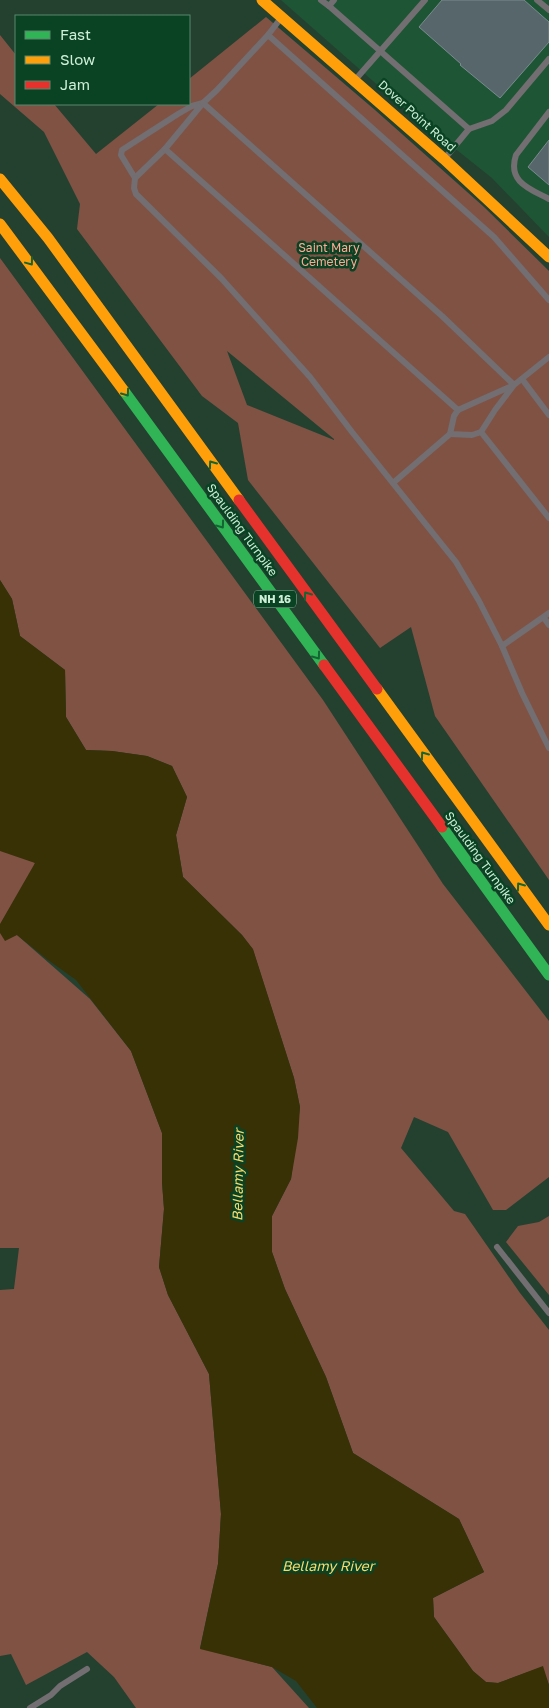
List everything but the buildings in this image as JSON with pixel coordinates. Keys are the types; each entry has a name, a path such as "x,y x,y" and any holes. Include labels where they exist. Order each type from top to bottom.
{"main road":[{"name":"Dover Point Road","path":"262,0 444,159 549,257"},
{"name":"Spaulding Turnpike","path":"0,179 48,238 549,925"},
{"name":"Spaulding Turnpike","path":"0,224 107,367 549,975"}],"lane":[{"path":"321,0 469,129"},
{"path":"329,6 334,0"},
{"path":"355,80 425,0"},
{"path":"537,0 549,10"},
{"path":"135,178 165,149 203,103 282,18"},
{"path":"268,35 488,231 549,300"},
{"path":"444,159 469,129 492,120 506,110 549,59"},
{"path":"203,103 192,106 178,114 122,150 121,155 135,178 134,188 136,194 221,278 285,348 456,562 502,646 522,693 549,748"},
{"path":"203,103 442,316 514,385"},
{"path":"549,112 516,155 514,162 516,176 521,183 549,199"},
{"path":"165,149 458,410"},
{"path":"393,482 450,434 454,416 458,410 514,385 549,357"},
{"path":"522,379 549,415"},
{"path":"450,434 472,435 481,432 514,385"},
{"path":"481,432 549,518"},
{"path":"502,646 546,616 549,624"},
{"path":"497,1247 549,1313"},
{"path":"30,1708 87,1669"}],"shaded area":[{"path":"281,0 549,0 549,237 492,178 398,103"}],"green space":[{"name":"Saint Mary Cemetery","path":"266,17 375,110 484,207 549,271 549,880 435,716 411,627 380,648 248,480 238,423 202,396 77,229 80,204 44,132 0,94 0,35 15,54 15,105 55,105 96,154 158,105 190,105 190,78","holes":["227,351 334,439 247,405"]},
{"path":"0,258 323,700 443,884 549,1021 549,1177 506,1210 493,1210 448,1132 414,1117 401,1148 454,1211 465,1214 520,1293 549,1330 549,1685 542,1667 498,1683 486,1682 473,1671 434,1617 433,1598 484,1572 459,1519 353,1453 326,1377 285,1289 272,1252 272,1216 291,1179 300,1107 294,1078 253,950 242,935 183,877 176,835 187,797 172,766 147,756 112,751 86,750 66,717 65,670 20,636 12,599 0,580"},
{"path":"0,825 35,863 17,935 90,999 131,1051 162,1133 164,1209 159,1267 168,1295 209,1374 221,1514 218,1564 200,1648 272,1667 309,1708 136,1708 114,1677 87,1652 26,1685 11,1654 0,1656 0,1290 14,1289 19,1248 0,1248"},
{"path":"549,1216 549,1295 506,1242 518,1226 539,1222"}],"water":[{"name":"Bellamy River","path":"0,580 12,599 20,636 65,670 66,717 86,750 112,751 147,756 172,766 187,797 176,835 183,877 242,935 253,949 294,1078 300,1107 298,1138 291,1179 272,1216 272,1252 285,1289 326,1377 353,1453 459,1519 484,1572 433,1598 434,1617 473,1671 486,1682 498,1683 543,1666 549,1685 549,1708 317,1708 296,1681 272,1667 200,1649 218,1564 221,1514 209,1374 168,1295 159,1267 164,1209 162,1133 131,1051 76,980 17,935 5,941 0,933 0,924 35,863 0,851"}],"traffic: fast":[{"path":"124,391 324,665"},
{"path":"442,827 549,975"}],"traffic: slow":[{"path":"262,0 444,159 549,257"},
{"path":"0,179 48,238 239,500"},
{"path":"0,224 124,391"},
{"path":"377,689 549,925"}],"traffic: jam":[{"path":"239,500 377,689"},
{"path":"324,665 442,827"}]}
